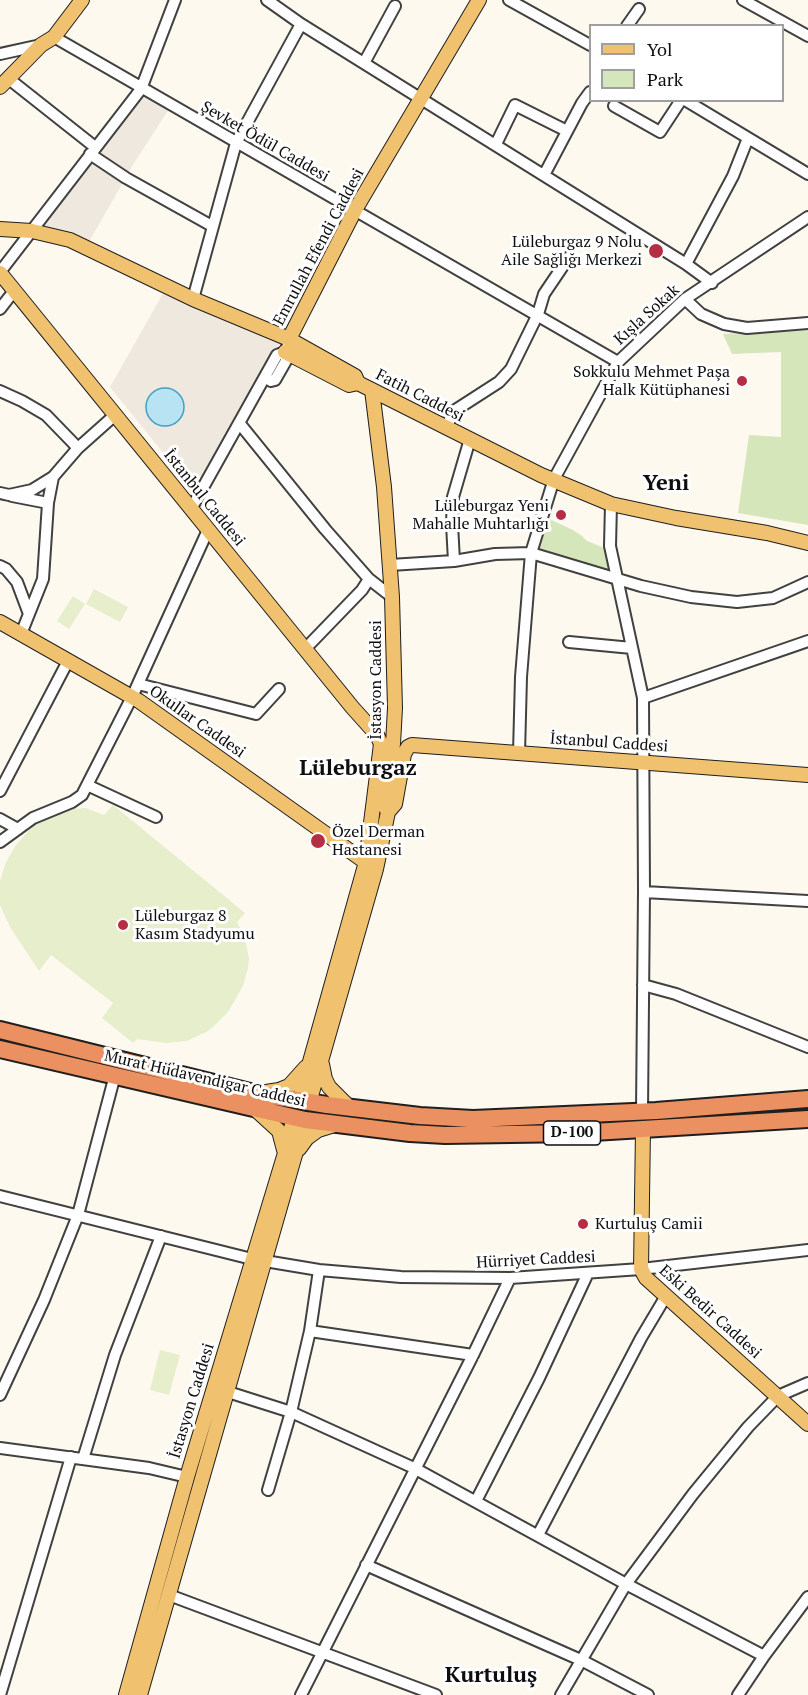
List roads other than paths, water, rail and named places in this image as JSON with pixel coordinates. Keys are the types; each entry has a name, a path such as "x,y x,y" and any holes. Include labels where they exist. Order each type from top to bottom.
{"highway":[{"name":"Murat Hüdavendigar Caddesi","path":"0,1030 253,1100"},
{"name":"Murat Hüdavendigar Caddesi","path":"0,1048 115,1075 302,1110 337,1125 410,1133 445,1135 577,1133 808,1119"},
{"name":"Murat Hüdavendigar Caddesi","path":"302,1110 350,1108 406,1115 473,1119 703,1108 808,1099"}],"main road":[{"path":"4,83 41,45 54,37 82,0"},
{"name":"Emrullah Efendi Caddesi","path":"287,346 355,210 479,0"},
{"name":"Fatih Caddesi","path":"0,229 32,231 70,240 287,346 356,376 358,383 541,475 611,504 676,518 767,532 808,543"},
{"name":"İstanbul Caddesi","path":"0,273 304,649 352,707 387,744"},
{"name":"İstasyon Caddesi","path":"126,1695 202,1481 228,1392 259,1260 388,812 384,807 387,744 395,708 392,597 372,390"},
{"name":"Okullar Caddesi","path":"0,622 68,661 135,690 371,866"},
{"path":"371,866 387,744"},
{"name":"İstanbul Caddesi","path":"408,747 416,745 808,775"},
{"path":"388,812 395,804 404,754 408,747"},
{"path":"337,1125 318,1130 290,1153 279,1131 253,1100 289,1086 315,1061 329,1087 350,1108"},
{"name":"Eski Bedir Caddesi","path":"643,1129 641,1269 646,1278 808,1424"},
{"name":"İstasyon Caddesi","path":"140,1695 187,1477 213,1388 259,1260"},
{"path":"213,1388 228,1392"},
{"path":"187,1477 202,1481"}],"street":[{"path":"0,273 141,88 175,0"},
{"path":"267,0 301,24 686,264 712,283"},
{"path":"509,0 589,44"},
{"path":"743,0 808,36"},
{"path":"364,63 395,6"},
{"path":"628,24 639,9"},
{"path":"193,299 236,143 301,24"},
{"name":"Şevket Ödül Caddesi","path":"54,37 618,362"},
{"path":"0,54 41,45"},
{"path":"4,83 126,178 212,226"},
{"path":"544,175 582,103 589,94"},
{"path":"614,105 660,132 680,102"},
{"path":"689,102 808,174"},
{"path":"496,144 514,105 567,131"},
{"path":"686,264 733,176 748,138"},
{"name":"Kışla Sokak","path":"519,753 521,676 531,553 554,479 618,362 685,299 712,283 808,216"},
{"path":"446,428 454,411 506,376 537,314 544,294 569,257"},
{"path":"0,309 14,291"},
{"path":"685,299 701,314 724,324 747,328 808,323"},
{"name":"Emrullah Efendi Caddesi","path":"191,509 277,355 287,346"},
{"path":"0,391 46,416 78,448"},
{"path":"5,494 32,490 53,477 78,448 115,415"},
{"path":"240,424 325,529 369,579 392,597"},
{"path":"454,561 453,497 470,439"},
{"path":"21,634 43,579 48,503 53,477"},
{"path":"5,494 48,503"},
{"path":"611,504 610,546 643,698 642,1111"},
{"path":"0,842 33,818 82,795 135,690 208,530"},
{"path":"390,565 454,561 495,554 531,553 617,579 691,597 737,602 773,598 808,582"},
{"path":"0,566 6,569 17,582 29,614"},
{"path":"304,649 362,590 369,579"},
{"path":"643,698 808,641"},
{"path":"569,642 632,648"},
{"path":"0,791 68,661"},
{"path":"135,690 187,696 256,714 279,689"},
{"name":"İstanbul Caddesi","path":"387,744 408,747"},
{"path":"87,785 156,817"},
{"path":"0,819 18,829"},
{"path":"644,892 808,901"},
{"path":"643,986 676,994 808,1047"},
{"path":"0,1395 44,1300 78,1215 115,1075"},
{"name":"Hürriyet Caddesi","path":"0,1196 259,1260 319,1270 400,1277 510,1278 588,1273 808,1250"},
{"path":"83,1459 115,1356 161,1236"},
{"path":"268,1490 291,1412 310,1330 319,1270"},
{"path":"476,1502 588,1273"},
{"path":"301,1695 414,1468 473,1356 510,1278"},
{"path":"538,1535 641,1338 666,1296"},
{"path":"310,1330 473,1356"},
{"path":"561,1695 626,1584 693,1494 748,1427 778,1396 808,1383"},
{"path":"228,1392 291,1412 414,1468 626,1584 764,1656"},
{"path":"0,1448 149,1468 187,1477"},
{"path":"0,1695 71,1457"},
{"path":"366,1565 582,1661 648,1695"},
{"path":"163,1593 436,1695"},
{"path":"738,1695 764,1656 803,1611 808,1597"},
{"path":"0,1657 11,1661"}],"water":[{"path":"165,388 179,393 184,407 179,421 165,426 151,421 146,407 151,393"}],"place":[{"name":"Lüleburgaz 9 Nolu Aile Sağlığı Merkezi","path":"656,251"},
{"name":"Sokkulu Mehmet Paşa Halk Kütüphanesi","path":"742,381"},
{"name":"Lüleburgaz Yeni Mahalle Muhtarlığı","path":"561,515"},
{"name":"Özel Derman Hastanesi","path":"318,841"},
{"name":"Lüleburgaz 8 Kasım Stadyumu","path":"123,925"},
{"name":"Kurtuluş Camii","path":"583,1224"}],"district":[{"name":"Yeni","path":"666,484"},
{"name":"Lüleburgaz","path":"358,769"},
{"name":"Kurtuluş","path":"491,1676"}]}
